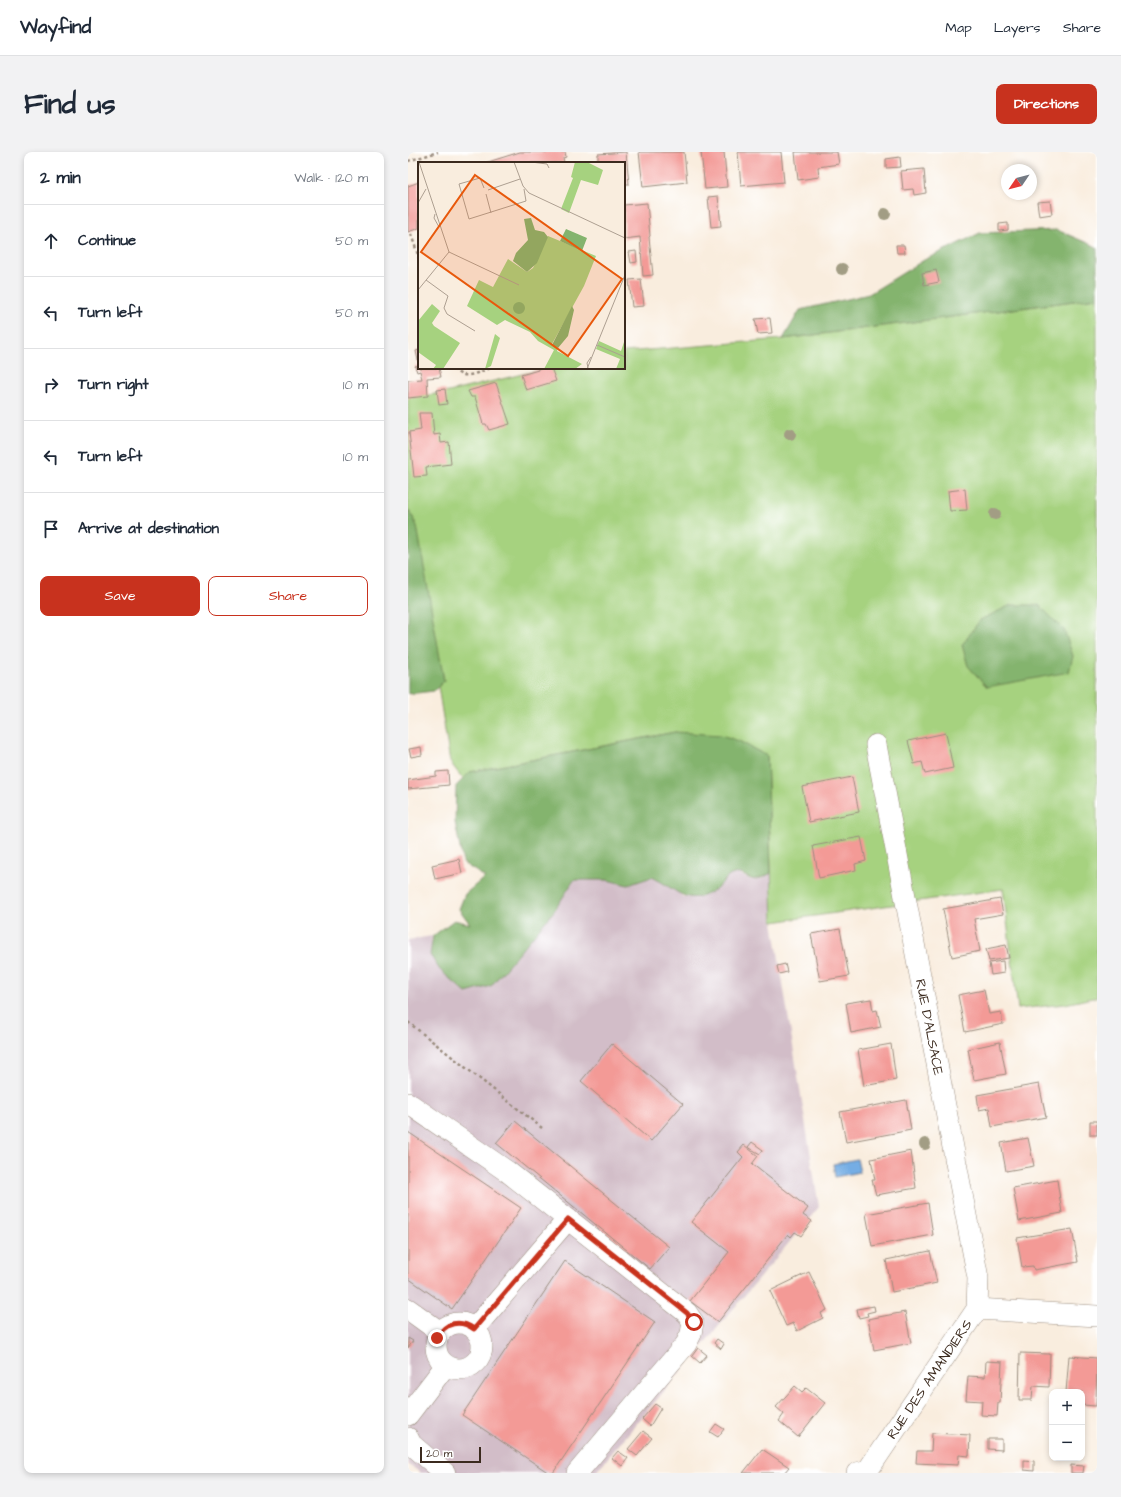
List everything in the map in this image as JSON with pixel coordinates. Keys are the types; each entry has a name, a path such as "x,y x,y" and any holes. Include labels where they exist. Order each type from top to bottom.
{"street":[{"name":"RUE D'ALSACE","path":"876,745 978,1278 978,1309"},
{"path":"408,1103 508,1172 687,1313 694,1322 691,1334 686,1344 577,1473"},
{"path":"474,1329 568,1219"},
{"path":"408,1309 440,1332"},
{"name":"RUE DES AMANDIERS","path":"864,1472 978,1309 1097,1316"},
{"path":"460,1322 474,1329 482,1342 478,1358 467,1367 460,1369 446,1365 437,1353 437,1338 440,1332 446,1326 460,1322"},
{"path":"408,1415 446,1365"},
{"path":"408,1438 411,1444 445,1473"}],"path":[{"path":"408,161 438,152"},
{"path":"411,234 418,255"},
{"path":"455,369 458,374 466,376 488,369"},
{"path":"408,1022 542,1128"}],"shaded area":[{"path":"737,873 751,880 761,879 771,873 773,922 819,1207 595,1473 421,1473 408,1464 408,940 432,936 430,955 491,986 554,911 574,880 607,880 628,885 652,877 671,886 683,897 717,887 728,875"}],"green space":[{"path":"1057,230 1097,247 1097,298 783,339 800,310 869,294 924,260 980,233"},
{"path":"1097,298 1097,997 1065,1004 1018,1009 1003,889 773,922 767,756 753,749 675,732 470,772 463,779 450,762 438,686 444,680 410,511 408,511 408,398 449,392 543,369 625,369 625,352 783,339"},
{"path":"408,511 410,511 417,526 444,681 434,691 408,694"},
{"path":"1011,605 1039,605 1064,630 1073,656 1069,672 987,687 968,666 962,645 980,620"},
{"path":"675,732 721,735 739,741 767,756 771,873 757,879 734,874 725,879 718,887 708,894 699,897 684,896 652,877 628,885 607,880 574,880 554,911 491,986 466,993 440,970 430,955 433,936 454,920 470,924 459,909 465,894 485,877 463,863 455,822 456,786 470,772"}],"water":[{"path":"857,1159 860,1172 835,1177 833,1164"}],"building":[{"path":"520,152 565,152 566,157 563,158 564,162 488,162"},
{"path":"626,152 629,184 625,184 625,162 598,162 598,154"},
{"path":"639,152 684,152 687,182 643,187"},
{"path":"701,152 724,152 727,187 705,189"},
{"path":"738,152 781,152 784,182 741,186"},
{"path":"795,152 837,152 839,164 818,167 819,177 798,180"},
{"path":"900,157 901,167 886,168 886,159"},
{"path":"924,169 926,193 914,195 913,189 903,190 901,171"},
{"path":"418,182 418,228 408,232 408,186"},
{"path":"718,196 721,226 711,227 708,197"},
{"path":"1050,201 1052,214 1039,216 1037,202"},
{"path":"647,203 653,275 643,276 640,237 625,239 625,205"},
{"path":"1008,223 1008,230 999,231 999,224"},
{"path":"896,245 904,245 905,253 897,253"},
{"path":"636,251 637,262 631,263 629,252"},
{"path":"936,270 939,282 924,285 922,273"},
{"path":"641,279 644,306 632,307 629,280"},
{"path":"770,318 772,333 758,334 755,319"},
{"path":"418,365 418,369 439,369 441,377 427,378 428,396 408,398 408,380 422,379 420,371 417,372 415,366"},
{"path":"551,369 556,381 526,390 521,375 538,370"},
{"path":"496,383 510,424 489,430 486,424 483,424 475,397 471,397 468,391"},
{"path":"445,389 447,404 439,405 437,390"},
{"path":"419,413 432,413 434,435 440,434 441,443 449,442 451,464 426,467 427,476 414,477 409,432 421,430"},
{"path":"965,489 967,510 950,511 948,491"},
{"path":"946,733 953,768 925,774 922,762 914,764 908,741"},
{"path":"421,747 422,755 411,757 409,749"},
{"path":"448,771 449,785 408,789 408,780 436,776 436,772"},
{"path":"852,777 859,812 809,822 802,787"},
{"path":"861,837 866,861 855,864 856,870 819,878 813,846"},
{"path":"459,859 462,873 435,879 432,865"},
{"path":"1000,899 1003,914 974,919 980,951 952,957 943,909"},
{"path":"840,929 849,976 820,981 811,934"},
{"path":"1006,945 1009,958 989,961 986,949"},
{"path":"1003,961 1004,973 991,975 989,963"},
{"path":"785,964 787,972 779,974 777,966"},
{"path":"984,990 989,1014 1001,1012 1003,1024 965,1032 958,995"},
{"path":"871,999 873,1011 877,1010 881,1027 851,1033 846,1003"},
{"path":"1000,1042 1006,1074 974,1080 968,1049"},
{"path":"612,1044 683,1104 651,1141 581,1081"},
{"path":"891,1044 896,1080 864,1086 858,1050"},
{"path":"1039,1084 1046,1117 992,1127 989,1108 979,1110 977,1095"},
{"path":"906,1100 911,1130 846,1142 840,1112"},
{"path":"515,1121 669,1247 650,1269 496,1143"},
{"path":"1090,1121 1097,1121 1097,1135 1090,1135"},
{"path":"408,1132 521,1208 452,1309 408,1278"},
{"path":"1028,1138 1034,1166 1006,1171 1001,1143"},
{"path":"752,1142 763,1150 760,1154 748,1147"},
{"path":"744,1145 758,1156 752,1164 808,1208 803,1215 812,1221 801,1236 795,1232 791,1237 788,1234 718,1322 690,1301 729,1252 691,1222 743,1157 738,1152"},
{"path":"911,1151 916,1188 876,1195 872,1180 875,1180 871,1159"},
{"path":"1057,1180 1062,1213 1019,1221 1013,1188"},
{"path":"928,1203 933,1235 872,1246 866,1214"},
{"path":"1072,1229 1078,1262 1034,1270 1033,1266 1022,1267 1017,1238"},
{"path":"930,1251 937,1283 892,1292 886,1260"},
{"path":"565,1261 655,1322 553,1473 549,1473 462,1415"},
{"path":"809,1272 827,1310 821,1313 823,1318 797,1331 793,1323 786,1326 770,1291"},
{"path":"874,1306 875,1311 867,1313 868,1316 859,1318 857,1309"},
{"path":"905,1312 911,1343 874,1350 868,1319"},
{"path":"408,1338 413,1341 408,1348"},
{"path":"717,1339 724,1344 721,1349 714,1343"},
{"path":"698,1348 707,1355 700,1363 692,1356"},
{"path":"1020,1353 1050,1354 1049,1387 1033,1386 1032,1400 1019,1400"},
{"path":"1069,1356 1097,1358 1096,1406 1085,1405 1085,1389 1066,1389"},
{"path":"986,1361 1002,1362 1000,1403 998,1403 997,1416 981,1415 982,1401 966,1400 968,1376 985,1377"},
{"path":"795,1386 802,1392 806,1388 825,1403 798,1437 779,1421 784,1414 776,1407"},
{"path":"655,1404 661,1408 650,1426 642,1419"},
{"path":"716,1424 724,1429 718,1437 710,1432"},
{"path":"643,1431 652,1438 637,1456 628,1449"},
{"path":"932,1433 970,1435 969,1456 959,1455 958,1465 916,1463 917,1451 931,1451"},
{"path":"988,1439 1002,1439 1002,1450 988,1449"},
{"path":"762,1449 789,1467 784,1473 743,1473"},
{"path":"618,1451 628,1458 622,1466 612,1458"},
{"path":"1024,1460 1034,1461 1034,1471 1024,1470"},
{"path":"1071,1465 1084,1466 1083,1473 1071,1473"}],"route":[{"path":"437,1338 446,1326 453,1323 460,1322 468,1324 474,1329 568,1219 687,1313 694,1322"}]}
